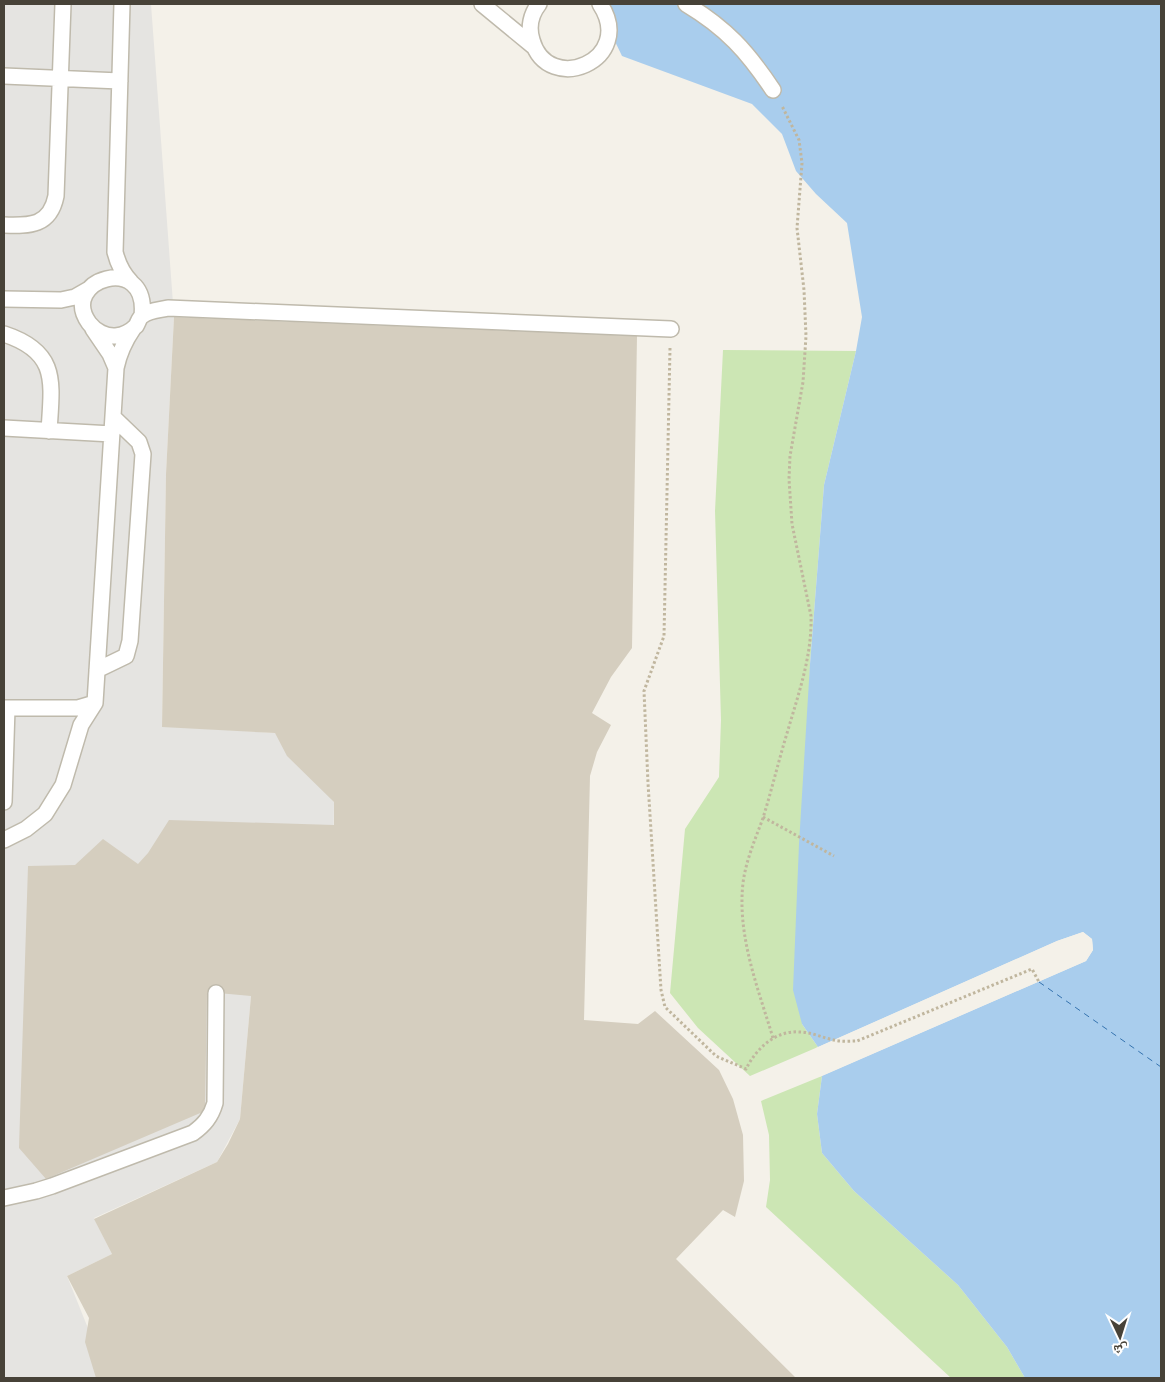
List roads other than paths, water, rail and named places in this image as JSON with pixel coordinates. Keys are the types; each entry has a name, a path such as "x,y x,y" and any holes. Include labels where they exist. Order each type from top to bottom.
{"lane":[{"path":"4,225 25,226 34,224 50,214 54,205 56,196 64,4"},
{"path":"4,840 26,829 45,814 63,785 81,725 95,703 116,368 119,353 139,321 143,304 136,288 123,274 115,252 122,4"},
{"path":"482,4 533,46 540,56 550,64 574,69 586,65 604,49 607,43 609,25 608,7"},
{"path":"533,46 530,34 530,21 540,4"},
{"path":"686,4 731,36 773,90"},
{"path":"4,76 120,81"},
{"path":"115,252 105,273 93,285 84,304 89,323 102,340 116,368"},
{"path":"4,298 61,300 75,297 109,277 121,278 154,302 168,308"},
{"path":"61,300 74,308 102,334 114,336 126,334 153,311 168,308 671,329"},
{"path":"4,334 21,340 36,350 46,365 52,383 49,431"},
{"path":"97,670 126,656 130,641 143,454 139,442 113,417"},
{"path":"4,428 112,434"},
{"path":"4,802 5,708 78,708 95,703"},
{"path":"4,1198 36,1192 201,1128 212,1112 215,1103 216,992"}],"water":[{"path":"597,4 1161,4 1161,1378 1025,1378 1007,1347 958,1285 854,1191 822,1153 817,1114 822,1076 1086,961 1093,950 1092,939 1083,932 1057,941 818,1047 802,1024 793,990 799,844 810,664 824,485 856,351 862,317 847,223 816,194 796,171 782,134 752,104 622,56"}]}
